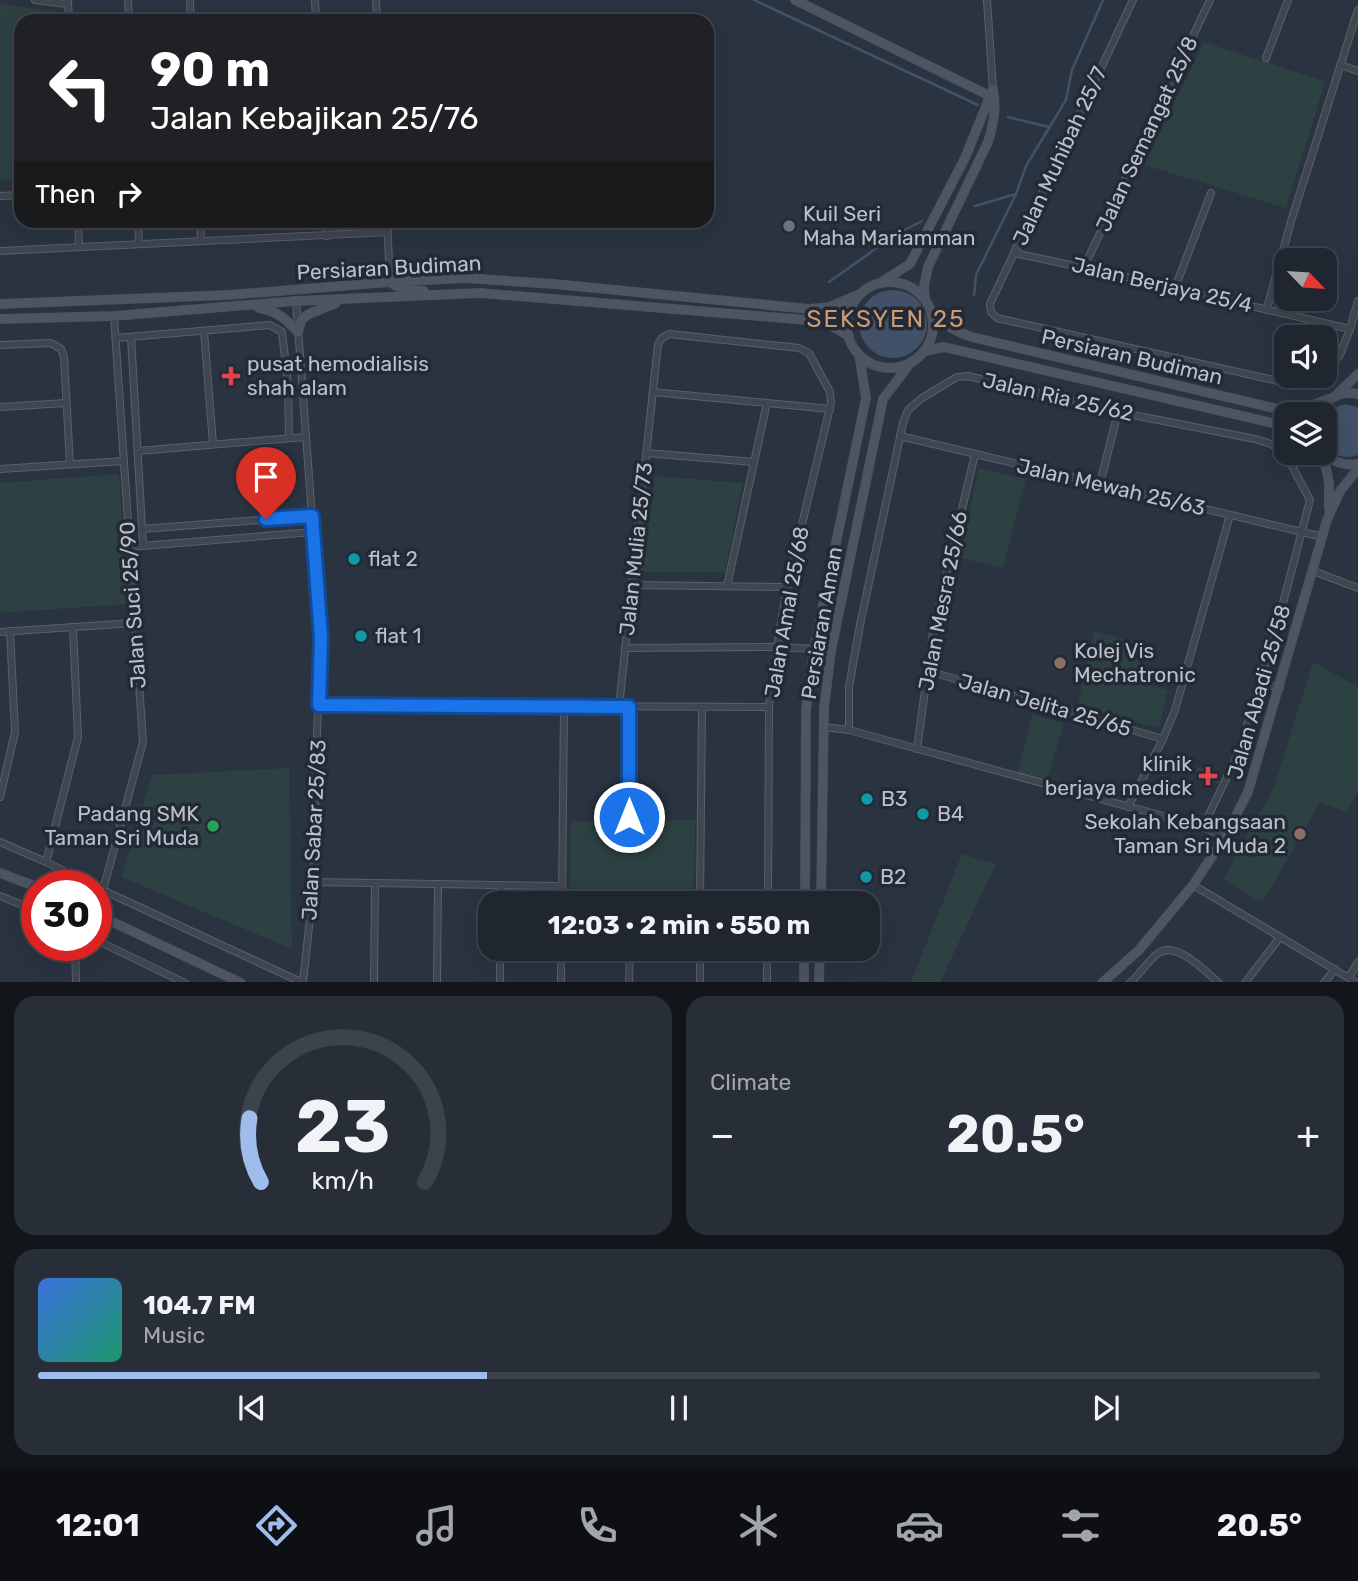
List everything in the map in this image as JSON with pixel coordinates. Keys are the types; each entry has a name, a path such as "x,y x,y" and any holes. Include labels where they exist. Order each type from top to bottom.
{"main road":[{"path":"795,0 993,95"},
{"path":"878,284 905,284 925,300 932,314 933,327 924,351 899,367 884,367 871,363 859,354 849,336 849,314 860,294 910,264 965,158 993,95"},
{"path":"925,300 924,286 928,267 988,142 995,120 993,95"},
{"name":"Persiaran Budiman","path":"0,304 228,295 465,278 809,309 829,307 860,294"},
{"path":"390,282 402,289 480,293"},
{"name":"Persiaran Budiman","path":"0,319 114,316 296,302 480,293 806,320 826,323 849,336"},
{"path":"228,295 290,296 296,302"},
{"path":"243,306 269,310 283,317 298,332 303,319 309,314 348,299"},
{"path":"24,302 20,305 19,312 30,318"},
{"name":"Persiaran Budiman","path":"932,314 946,326 972,337 1286,411 1296,412 1331,398"},
{"name":"Persiaran Budiman","path":"924,351 944,347 1274,423"},
{"name":"Persiaran Aman","path":"805,891 806,709 814,649 866,398 859,354"},
{"name":"Persiaran Aman","path":"821,891 824,709 831,651 883,399 912,361"},
{"path":"1328,402 1358,374"},
{"path":"1331,398 1350,392 1358,394"},
{"path":"1337,462 1358,466"},
{"name":"Jalan Abadi 25/58","path":"1102,982 1139,950 1193,885 1225,837 1248,792 1323,537 1330,499 1325,465"},
{"name":"Jalan Abadi 25/58","path":"1327,520 1340,491 1358,466"},
{"path":"0,873 21,881"},
{"path":"112,922 241,982"},
{"path":"804,961 804,982"},
{"path":"819,982 820,961"}],"street":[{"path":"35,0 68,2"},
{"path":"988,0 993,95"},
{"name":"Jalan Muhibah 25/7","path":"1133,0 990,304 991,312 997,318 1274,380"},
{"name":"Jalan Semangat 25/8","path":"1084,267 1210,0"},
{"path":"1266,58 1288,0"},
{"path":"1267,308 1292,218 1358,10"},
{"path":"1340,65 1358,71"},
{"path":"1175,288 1211,193"},
{"path":"78,228 79,247"},
{"path":"138,228 139,244"},
{"path":"200,228 201,241"},
{"path":"326,228 327,236"},
{"path":"388,228 390,282"},
{"path":"0,251 388,233"},
{"name":"Jalan Berjaya 25/4","path":"1014,253 1267,308 1350,329"},
{"path":"1337,357 1350,329 1358,301"},
{"name":"Jalan Sabar 25/83","path":"296,302 321,638 314,882 303,982"},
{"name":"Jalan Suci 25/90","path":"103,870 143,742 114,316"},
{"path":"116,338 270,325 282,332 288,384 289,438"},
{"path":"204,331 214,444"},
{"name":"Jalan Mulia 25/73","path":"619,707 658,344 662,338 668,334 799,348 809,353 830,392 830,409"},
{"path":"131,337 143,545"},
{"path":"0,345 51,343 61,349 64,357 70,464"},
{"name":"Jalan Ria 25/62","path":"849,730 849,687 900,436 908,410 939,386 957,377 968,376 1118,412 1255,439 1271,444 1285,453 1310,500 1275,634 1238,754 1203,827"},
{"path":"653,392 830,409"},
{"path":"0,407 66,403"},
{"path":"727,586 767,403"},
{"name":"Jalan Amal 25/68","path":"768,891 769,707 787,587 830,409"},
{"path":"1100,484 1118,412"},
{"name":"Jalan Mewah 25/63","path":"900,436 1323,537"},
{"path":"138,451 305,437"},
{"path":"646,453 754,462"},
{"name":"Jalan Mesra 25/66","path":"917,749 933,632 975,454"},
{"path":"0,469 124,461"},
{"path":"1128,807 1175,710 1230,515"},
{"path":"142,529 312,516"},
{"path":"130,547 313,532"},
{"path":"1313,571 1358,588"},
{"path":"632,584 787,587"},
{"path":"0,632 134,623"},
{"path":"46,862 78,737 73,627"},
{"path":"0,797 15,732 10,631"},
{"path":"625,648 814,649"},
{"name":"Jalan Jelita 25/65","path":"928,671 1163,739"},
{"path":"1260,682 1280,688"},
{"path":"319,705 769,707"},
{"path":"562,891 564,706"},
{"path":"629,707 629,817"},
{"path":"700,891 702,707"},
{"path":"824,727 849,730 1203,827 1225,837"},
{"path":"0,842 63,870"},
{"path":"314,882 562,886"},
{"path":"374,981 375,883"},
{"path":"437,982 438,884"},
{"path":"501,885 501,891"},
{"path":"1193,885 1357,982"},
{"path":"112,893 303,982"},
{"path":"0,896 21,905"},
{"path":"1245,982 1280,937"},
{"path":"112,948 185,982"},
{"path":"1130,982 1159,951 1169,948 1180,952 1219,982"},
{"path":"75,961 76,982"},
{"path":"500,961 500,982"},
{"path":"561,961 561,982"},
{"path":"629,982 630,961"},
{"path":"700,961 700,982"},
{"path":"766,982 767,961"},
{"path":"1349,977 1358,962"},
{"path":"1324,982 1335,969"}],"shaded area":[{"name":"klinik berjaya medick","path":"1198,767 1221,778 1218,784 1195,773"}],"green space":[{"path":"0,4 60,12 14,14 14,180 0,181"},
{"path":"1204,42 1325,82 1286,208 1144,165"},
{"path":"979,468 1026,479 1003,568 960,558"},
{"path":"119,474 128,604 0,613 0,483"},
{"path":"655,476 743,483 725,572 640,572"},
{"path":"1094,631 1138,643 1139,666 1145,683 1168,690 1159,728 1078,706"},
{"path":"1313,662 1358,687 1358,791 1347,812 1320,803 1262,903 1223,879 1274,787"},
{"path":"1032,714 1064,723 1047,780 1018,772"},
{"name":"Padang SMK Taman Sri Muda","path":"289,768 292,949 121,877 152,775"},
{"path":"695,820 694,891 569,891 571,821"},
{"path":"962,854 996,864 940,982 911,982"}],"water":[{"path":"893,290 906,293 917,300 924,311 927,324 924,337 917,348 906,355 893,358 880,355 869,348 862,337 859,324 862,311 869,300 880,293"},
{"path":"1345,404 1358,407 1358,455 1337,455 1337,407"}],"waterway":[{"path":"754,0 978,105"},
{"path":"974,295 976,275 1016,194 1026,166 1066,100 1072,70 1103,0"},
{"path":"1008,117 1049,127"},
{"path":"975,206 1016,194"},
{"path":"829,282 895,235 922,221"}],"place":[{"name":"Kuil Seri Maha Mariamman","path":"789,226"},
{"name":"pusat hemodialisis shah alam","path":"231,376"},
{"name":"flat 2","path":"354,559"},
{"name":"flat 1","path":"361,636"},
{"name":"Kolej Vis Mechatronic","path":"1060,663"},
{"name":"klinik berjaya medick","path":"1208,776"},
{"name":"B3","path":"867,799"},
{"name":"B4","path":"923,814"},
{"name":"Padang SMK Taman Sri Muda","path":"213,826"},
{"name":"Sekolah Kebangsaan Taman Sri Muda 2","path":"1300,834"},
{"name":"B2","path":"866,877"}],"district":[{"name":"SEKSYEN 25","path":"886,319"}],"route":[{"path":"266,519 312,516 321,638 319,705 629,707 629,817"}]}
